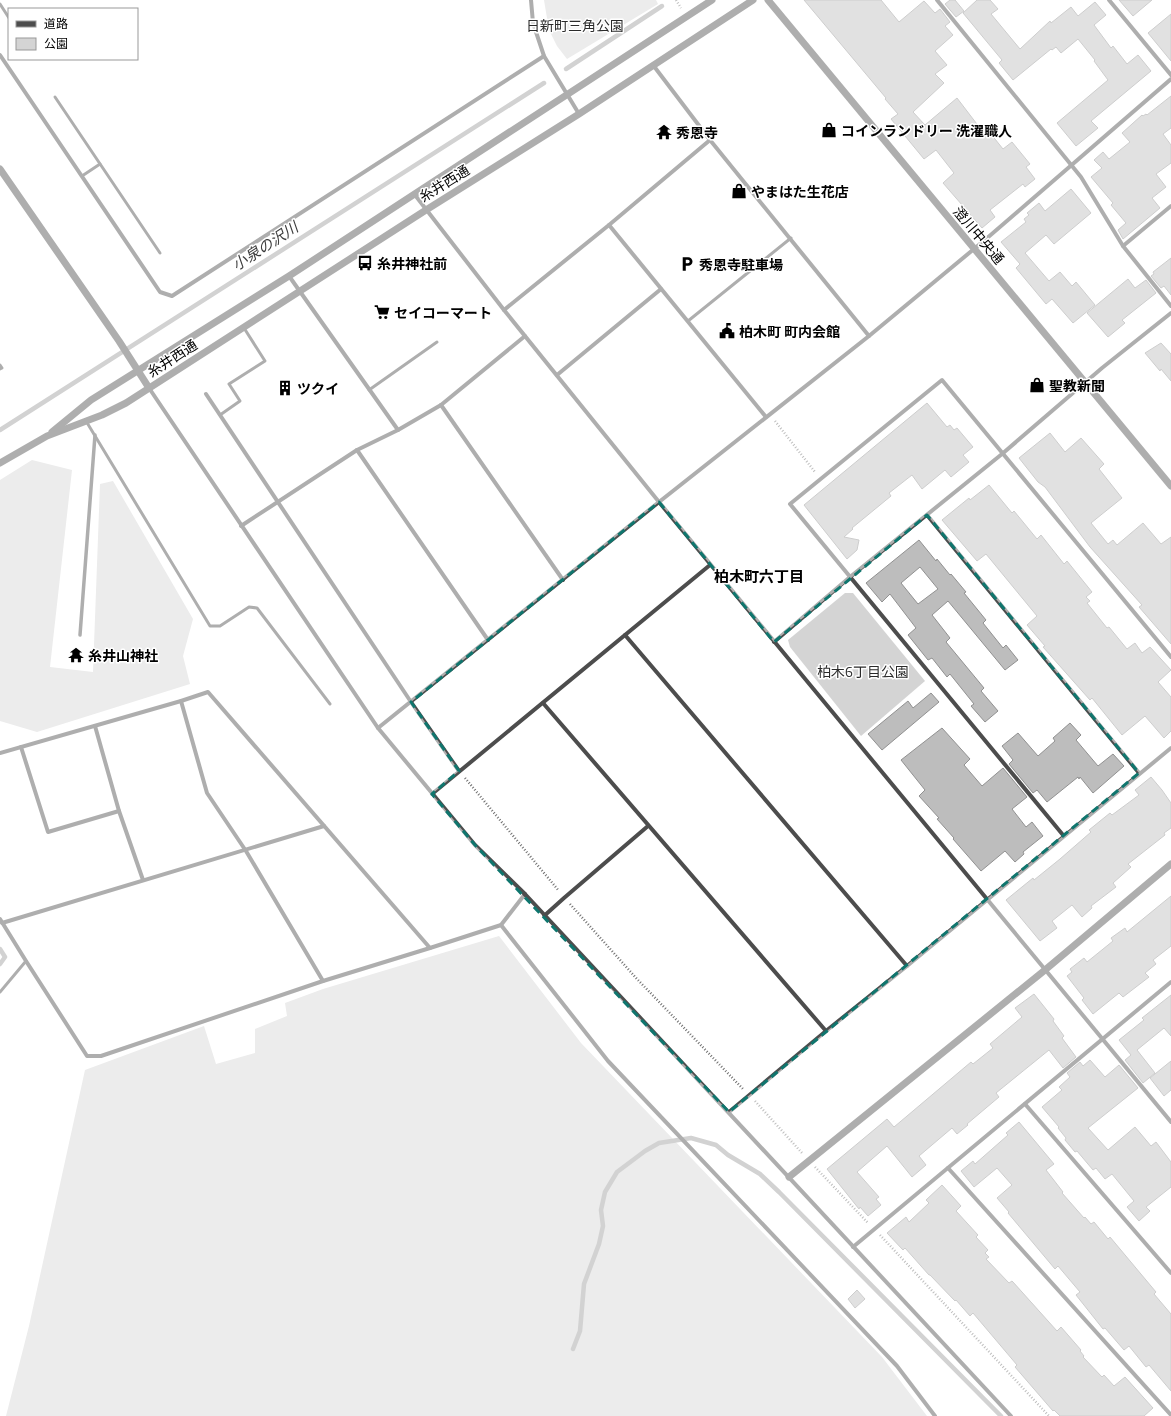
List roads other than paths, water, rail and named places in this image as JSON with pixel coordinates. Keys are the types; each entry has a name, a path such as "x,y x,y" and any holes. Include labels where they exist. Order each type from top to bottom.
{"street":[{"path":"531,0 533,24 544,56 579,114"},
{"name":"糸井西通","path":"47,436 91,400 415,195 712,0"},
{"name":"糸井西通","path":"47,436 102,415 126,403 299,291 579,114 753,0"},
{"name":"澄川中央通","path":"768,0 1171,486"},
{"path":"937,0 1081,177 1123,246 1171,306"},
{"path":"1109,0 1171,75"},
{"path":"0,55 160,292 172,296 544,56"},
{"path":"653,66 710,140 869,336"},
{"path":"378,728 659,502 869,336 1171,79"},
{"path":"504,310 609,225 710,140"},
{"path":"0,169 119,341 149,388 378,728 475,845 525,894 1010,1416"},
{"path":"415,195 504,310 710,565 1171,1122"},
{"path":"1123,246 1171,206"},
{"path":"609,225 768,416"},
{"path":"289,276 398,430"},
{"path":"557,375 661,289"},
{"path":"774,642 850,577 1002,454 1085,382 1171,313"},
{"path":"242,526 357,450 398,430 442,405 525,336"},
{"path":"1064,835 790,504 942,380 1171,657"},
{"path":"206,394 411,702 459,771"},
{"path":"442,405 563,580"},
{"path":"80,635 95,435"},
{"path":"0,462 47,436"},
{"path":"357,450 488,640"},
{"path":"927,515 1140,773"},
{"path":"432,794 710,565"},
{"path":"625,635 907,966"},
{"path":"0,753 208,692 430,948"},
{"path":"181,701 207,794 246,851 324,981"},
{"path":"543,703 826,1031"},
{"path":"94,726 119,810 144,880"},
{"path":"20,747 48,832 119,810"},
{"path":"729,1112 1171,748"},
{"path":"324,826 246,851 1,921 87,1056 101,1056 324,981 501,925 525,894"},
{"path":"544,916 648,826"},
{"path":"789,1177 1045,970 1171,864"},
{"path":"501,925 608,1061 897,1366 934,1416"},
{"path":"853,1247 1171,982"},
{"path":"1025,1104 1171,1273"},
{"path":"948,1168 1171,1415"}],"lane":[{"path":"0,4 8,16"},
{"path":"55,97 160,253"},
{"path":"82,176 100,164"},
{"path":"688,321 791,238"},
{"path":"220,415 240,401 228,384 265,361 244,327"},
{"path":"369,390 437,342"},
{"path":"0,365 2,368 0,369"},
{"path":"86,421 210,626 220,626 249,607 256,608 330,704"},
{"path":"0,992 26,961"}],"waterway":[{"name":"小泉の沢川","path":"566,69 662,6"},
{"name":"小泉の沢川","path":"0,430 544,83"},
{"path":"0,949 5,957 0,964"},
{"path":"573,1349 580,1331 584,1284 599,1244 603,1226 601,1210 605,1192 617,1172 645,1151 659,1143 691,1138 716,1145 728,1155 760,1174 1001,1416"}],"place":[{"name":"コインランドリー 洗濯職人","path":"829,130"},
{"name":"秀恩寺","path":"664,132"},
{"name":"やまはた生花店","path":"739,191"},
{"name":"糸井神社前","path":"365,263"},
{"name":"秀恩寺駐車場","path":"687,264"},
{"name":"セイコーマート","path":"382,312"},
{"name":"柏木町 町内会館","path":"727,331"},
{"name":"聖教新聞","path":"1037,385"},
{"name":"ツクイ","path":"285,388"},
{"name":"糸井山神社","path":"76,655"}],"district":[{"name":"柏木町六丁目","path":"759,576"}],"park label":[{"name":"日新町三角公園","path":"575,25"},
{"name":"柏木6丁目公園","path":"863,671"}]}
